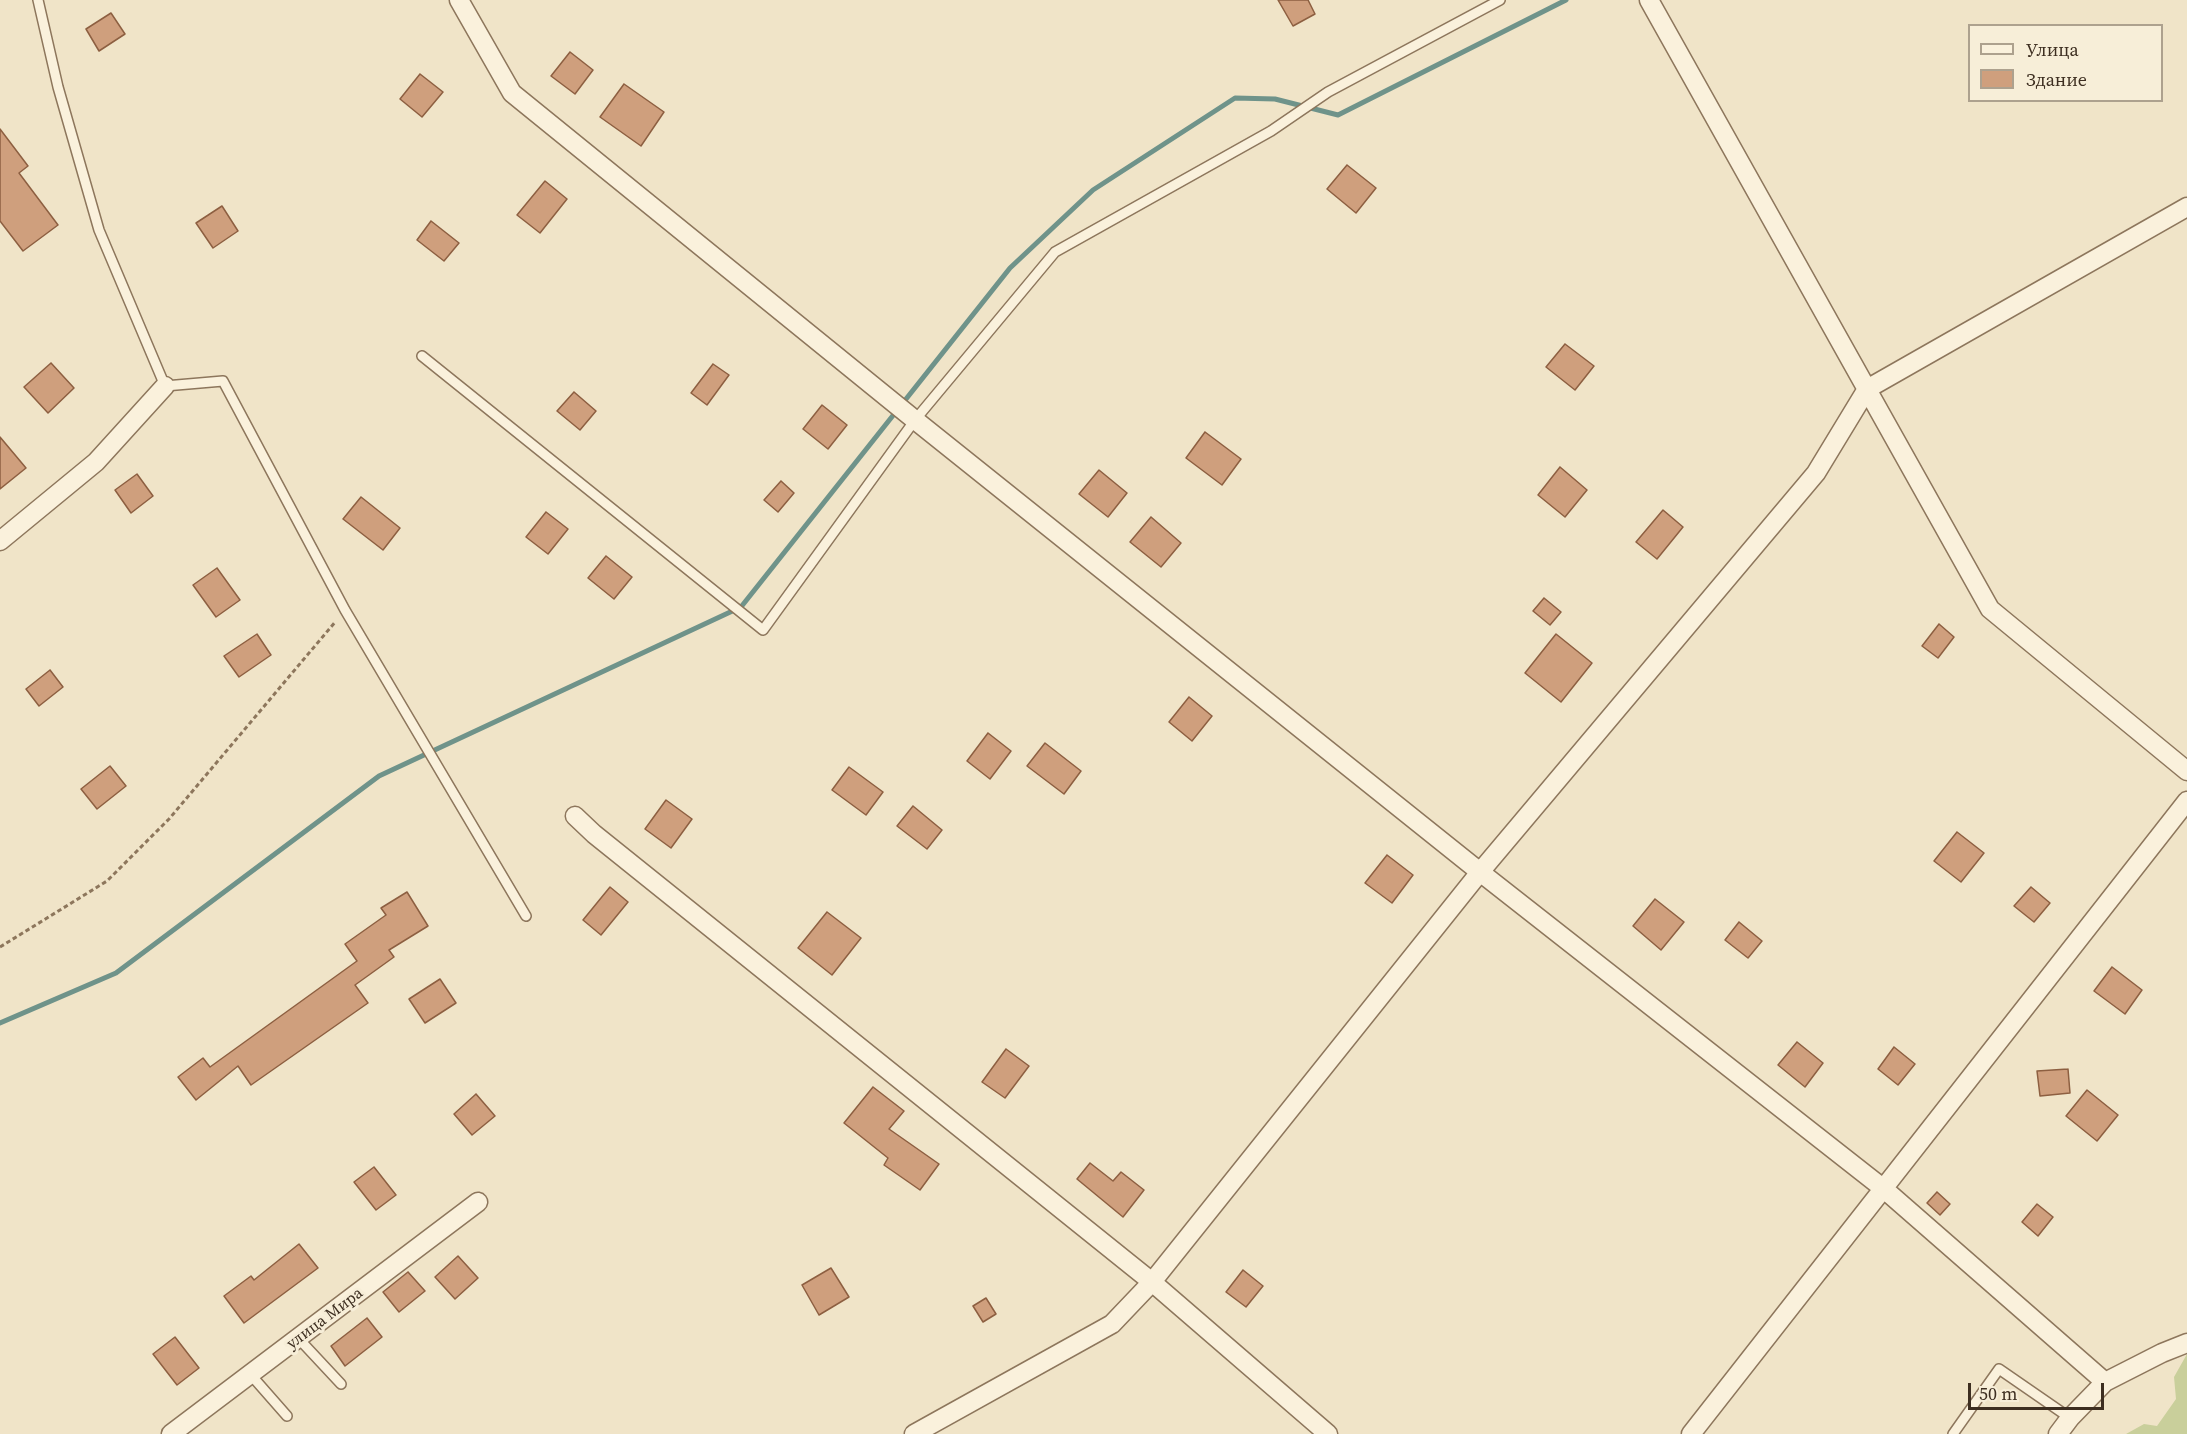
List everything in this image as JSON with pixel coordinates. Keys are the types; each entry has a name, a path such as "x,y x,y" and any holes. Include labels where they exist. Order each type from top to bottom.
{"street":[{"path":"459,0 512,93 915,420 1480,872 1884,1189 2104,1382"},
{"path":"1649,0 1990,609 2187,771"},
{"path":"914,1434 1112,1324 1152,1282 1480,872 1815,473 1867,389 2187,207"},
{"path":"0,541 96,462 165,386"},
{"path":"1691,1434 2187,801"},
{"path":"574,816 1152,1282 1328,1434"},
{"name":"улица Мира","path":"171,1434 478,1202"},
{"path":"2058,1434 2104,1382 2187,1343"}],"lane":[{"path":"38,0 58,87 99,230 165,386 222,381 345,610 526,916"},
{"path":"422,356 763,630 915,420 1055,252 1271,131 1328,92 1500,0"},
{"path":"299,1339 341,1384"},
{"path":"1953,1434 1999,1369 2070,1418"},
{"path":"251,1375 287,1416"}],"path":[{"path":"0,947 107,881 169,819 345,610"}],"green space":[{"path":"2187,1354 2187,1434 2126,1434 2144,1424 2157,1426 2176,1399 2174,1377"}],"building":[{"path":"1278,0 1308,0 1315,14 1293,26"},
{"path":"111,13 125,34 99,51 86,29"},
{"path":"570,52 593,70 575,94 551,76"},
{"path":"420,74 443,92 422,117 400,99"},
{"path":"624,84 664,112 641,146 600,117"},
{"path":"0,129 28,166 19,173 58,225 23,251 0,221"},
{"path":"1347,165 1376,188 1356,213 1327,189"},
{"path":"545,181 567,199 540,233 517,215"},
{"path":"222,206 238,231 213,248 196,223"},
{"path":"431,221 459,243 444,261 417,240"},
{"path":"1565,344 1594,366 1575,390 1546,367"},
{"path":"51,363 74,388 48,413 24,387"},
{"path":"713,364 729,375 707,405 691,393"},
{"path":"574,392 596,411 580,430 557,411"},
{"path":"822,405 847,425 828,449 803,429"},
{"path":"1205,432 1241,459 1222,485 1186,458"},
{"path":"0,437 26,468 0,489"},
{"path":"1560,467 1587,490 1565,517 1538,495"},
{"path":"1099,470 1127,493 1108,517 1079,494"},
{"path":"137,474 153,496 131,513 115,490"},
{"path":"781,481 794,493 778,512 764,500"},
{"path":"361,497 400,528 383,550 343,519"},
{"path":"1663,510 1683,527 1657,559 1636,542"},
{"path":"546,512 568,529 548,554 526,537"},
{"path":"1151,517 1181,543 1161,567 1130,542"},
{"path":"606,556 632,577 614,599 588,578"},
{"path":"217,568 240,600 216,617 193,585"},
{"path":"1544,598 1561,612 1550,625 1533,611"},
{"path":"1939,624 1954,637 1938,658 1922,646"},
{"path":"257,634 271,655 239,677 224,656"},
{"path":"1556,634 1592,663 1561,702 1525,673"},
{"path":"50,670 63,687 39,706 26,689"},
{"path":"1189,697 1212,716 1192,741 1169,722"},
{"path":"988,733 1011,751 990,779 967,761"},
{"path":"1045,743 1081,771 1064,794 1027,766"},
{"path":"110,766 126,786 97,809 81,789"},
{"path":"849,767 883,792 866,815 832,790"},
{"path":"666,800 692,819 671,848 645,829"},
{"path":"913,806 942,830 927,849 897,826"},
{"path":"1957,832 1984,853 1961,882 1934,861"},
{"path":"1387,855 1413,875 1392,903 1365,883"},
{"path":"610,887 628,902 601,935 583,920"},
{"path":"2031,887 2050,903 2034,922 2014,906"},
{"path":"407,892 428,926 389,950 394,957 355,985 368,1003 251,1085 238,1066 196,1100 178,1077 203,1058 210,1067 357,961 345,944 386,915 381,908"},
{"path":"1655,899 1684,922 1661,950 1633,926"},
{"path":"827,912 861,938 832,975 798,948"},
{"path":"1739,922 1762,941 1748,958 1725,940"},
{"path":"2112,967 2142,990 2125,1014 2094,991"},
{"path":"440,979 456,1003 425,1023 409,999"},
{"path":"1797,1042 1823,1063 1805,1087 1778,1065"},
{"path":"1894,1047 1915,1064 1898,1085 1878,1069"},
{"path":"1006,1049 1029,1066 1005,1098 982,1082"},
{"path":"2068,1069 2070,1093 2040,1096 2037,1071"},
{"path":"873,1087 904,1111 889,1129 939,1164 920,1190 884,1165 888,1158 844,1123"},
{"path":"2087,1090 2118,1115 2097,1141 2066,1116"},
{"path":"476,1094 495,1116 472,1135 454,1114"},
{"path":"1090,1163 1113,1181 1121,1172 1144,1190 1123,1217 1077,1179"},
{"path":"374,1167 396,1195 376,1210 354,1182"},
{"path":"1937,1192 1950,1204 1940,1215 1927,1203"},
{"path":"2037,1204 2053,1217 2038,1236 2022,1222"},
{"path":"299,1244 318,1268 244,1323 224,1296 251,1276 254,1280"},
{"path":"458,1256 478,1278 455,1299 435,1277"},
{"path":"831,1268 849,1297 819,1315 802,1285"},
{"path":"1243,1270 1263,1286 1246,1307 1226,1292"},
{"path":"408,1272 425,1291 399,1312 383,1292"},
{"path":"986,1298 996,1314 983,1322 973,1306"},
{"path":"367,1318 382,1337 345,1366 331,1346"},
{"path":"175,1337 199,1368 177,1385 153,1354"}],"waterway":[{"path":"0,1023 116,973 379,776 741,607 1010,268 1093,190 1235,98 1275,99 1338,115 1566,0"}]}
